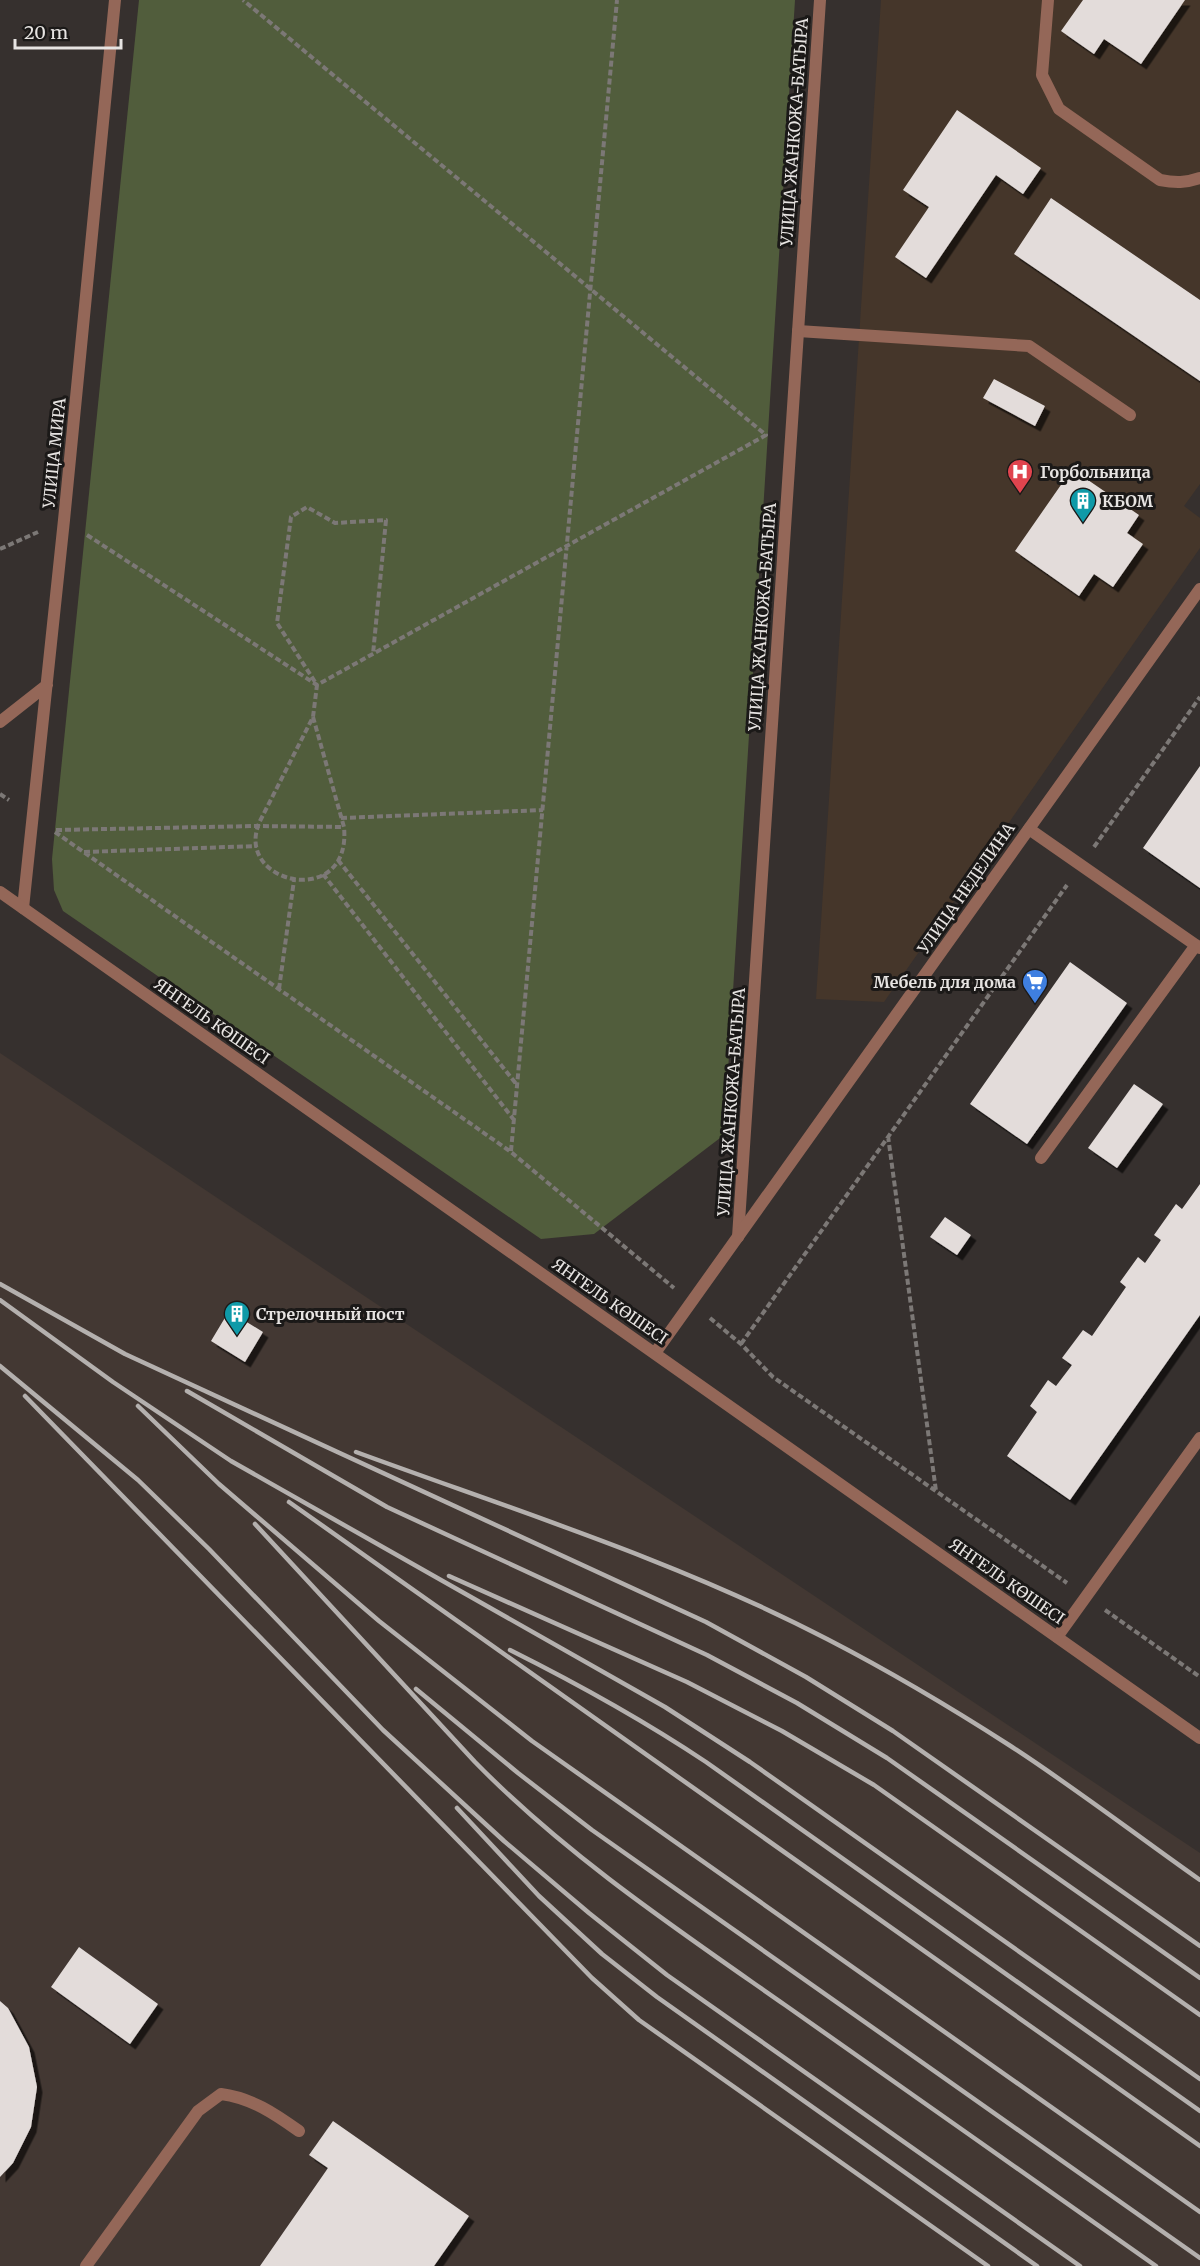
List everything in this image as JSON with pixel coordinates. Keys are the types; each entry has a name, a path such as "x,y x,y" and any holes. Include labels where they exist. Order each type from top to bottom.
{"street":[{"name":"УЛИЦА МИРА","path":"23,908 115,0"},
{"name":"УЛИЦА ЖАНКОЖА-БАТЫРА","path":"738,1237 819,0"},
{"path":"1048,0 1042,75 1059,109 1160,180 1174,183 1190,182 1200,178"},
{"path":"798,331 1029,346 1130,415"},
{"name":"УЛИЦА НЕДЕЛИНА","path":"655,1353 1200,589"},
{"path":"0,722 47,685"},
{"path":"1029,829 1198,947 1041,1158"},
{"name":"ЯНГЕЛЬ КӨШЕСІ","path":"0,892 1200,1738"},
{"path":"1057,1637 1200,1438"},
{"path":"86,2266 198,2111 221,2094 238,2096 267,2109 299,2131"}],"path":[{"path":"243,0 766,435 317,685"},
{"path":"511,1152 617,0"},
{"path":"313,717 344,827 344,844 338,861 323,874 310,879 294,880 284,878 270,869 257,846 257,826 313,717 317,685 278,623 291,517 307,507 335,523 386,520 373,654"},
{"path":"0,549 64,520 317,685"},
{"path":"741,1344 1200,698"},
{"path":"0,794 33,817"},
{"path":"340,818 543,810"},
{"path":"344,827 257,826 52,830 511,1152 741,1344 773,1377 1200,1677"},
{"path":"83,852 257,846"},
{"path":"338,861 517,1085"},
{"path":"323,874 514,1120"},
{"path":"279,989 294,880"},
{"path":"888,1136 936,1491"}],"shaded area":[{"name":"Горбольница","path":"881,0 1200,0 1200,484 1184,506 1200,518 1200,548 884,1002 816,999"},
{"path":"0,1053 1200,1853 1200,2266 0,2266"}],"green space":[{"path":"139,0 795,0 724,1135 594,1234 541,1239 63,911 54,890 52,859"}],"building":[{"path":"1083,0 1185,0 1141,64 1104,39 1094,54 1061,31"},
{"path":"957,110 1041,168 1023,194 996,175 926,278 895,257 929,207 903,190"},
{"path":"1051,198 1200,300 1200,381 1014,254"},
{"path":"994,379 1045,406 1035,426 983,398"},
{"name":"КБОМ","path":"1072,469 1139,515 1127,533 1143,544 1113,587 1094,574 1079,596 1015,551"},
{"path":"1200,766 1200,888 1143,848"},
{"path":"1070,962 1127,1003 1027,1144 970,1104"},
{"path":"1134,1084 1163,1104 1117,1168 1088,1148"},
{"path":"1200,1184 1200,1315 1070,1500 1007,1456 1037,1412 1030,1406 1048,1380 1056,1386 1072,1365 1062,1358 1083,1330 1092,1336 1126,1287 1120,1282 1138,1257 1145,1263 1161,1240 1154,1235 1176,1204 1182,1209"},
{"path":"945,1217 971,1235 957,1255 930,1237"},
{"name":"Стрелочный пост","path":"229,1311 263,1332 245,1362 211,1341"},
{"path":"79,1947 158,2004 130,2044 51,1987"},
{"path":"0,2001 8,2008 29,2047 37,2087 31,2127 13,2163 0,2177"},
{"path":"333,2121 469,2216 434,2266 260,2266 328,2168 309,2155"}],"railway":[{"path":"0,1284 125,1354 706,1622 806,1677 893,1731 1200,1946"},
{"path":"0,1300 113,1382 231,1461 665,1707 750,1762 1200,2079"},
{"path":"0,1366 138,1480 209,1549 383,1730 504,1841 589,1913 667,1975 1080,2266"},
{"path":"187,1391 387,1507 707,1655 797,1703 887,1758 1200,1978"},
{"path":"25,1396 592,1978 639,2020 988,2266"},
{"path":"138,1406 219,1484 379,1621 532,1741 1200,2212"},
{"path":"356,1452 654,1561 770,1611 827,1639 919,1690 1009,1745 1200,1880"},
{"path":"289,1502 1200,2146"},
{"path":"255,1524 475,1762 547,1829 664,1920 1156,2266"},
{"path":"449,1576 687,1682 782,1731 874,1785 1200,2015"},
{"path":"510,1650 610,1703 706,1762 1200,2111"},
{"path":"416,1689 592,1830 1200,2258"},
{"path":"457,1808 539,1896 602,1954 657,1997 1037,2266"}],"place":[{"name":"Горбольница","path":"1020,495"},
{"name":"КБОМ","path":"1083,524"},
{"name":"Мебель для дома","path":"1035,1005"},
{"name":"Стрелочный пост","path":"237,1337"}]}
